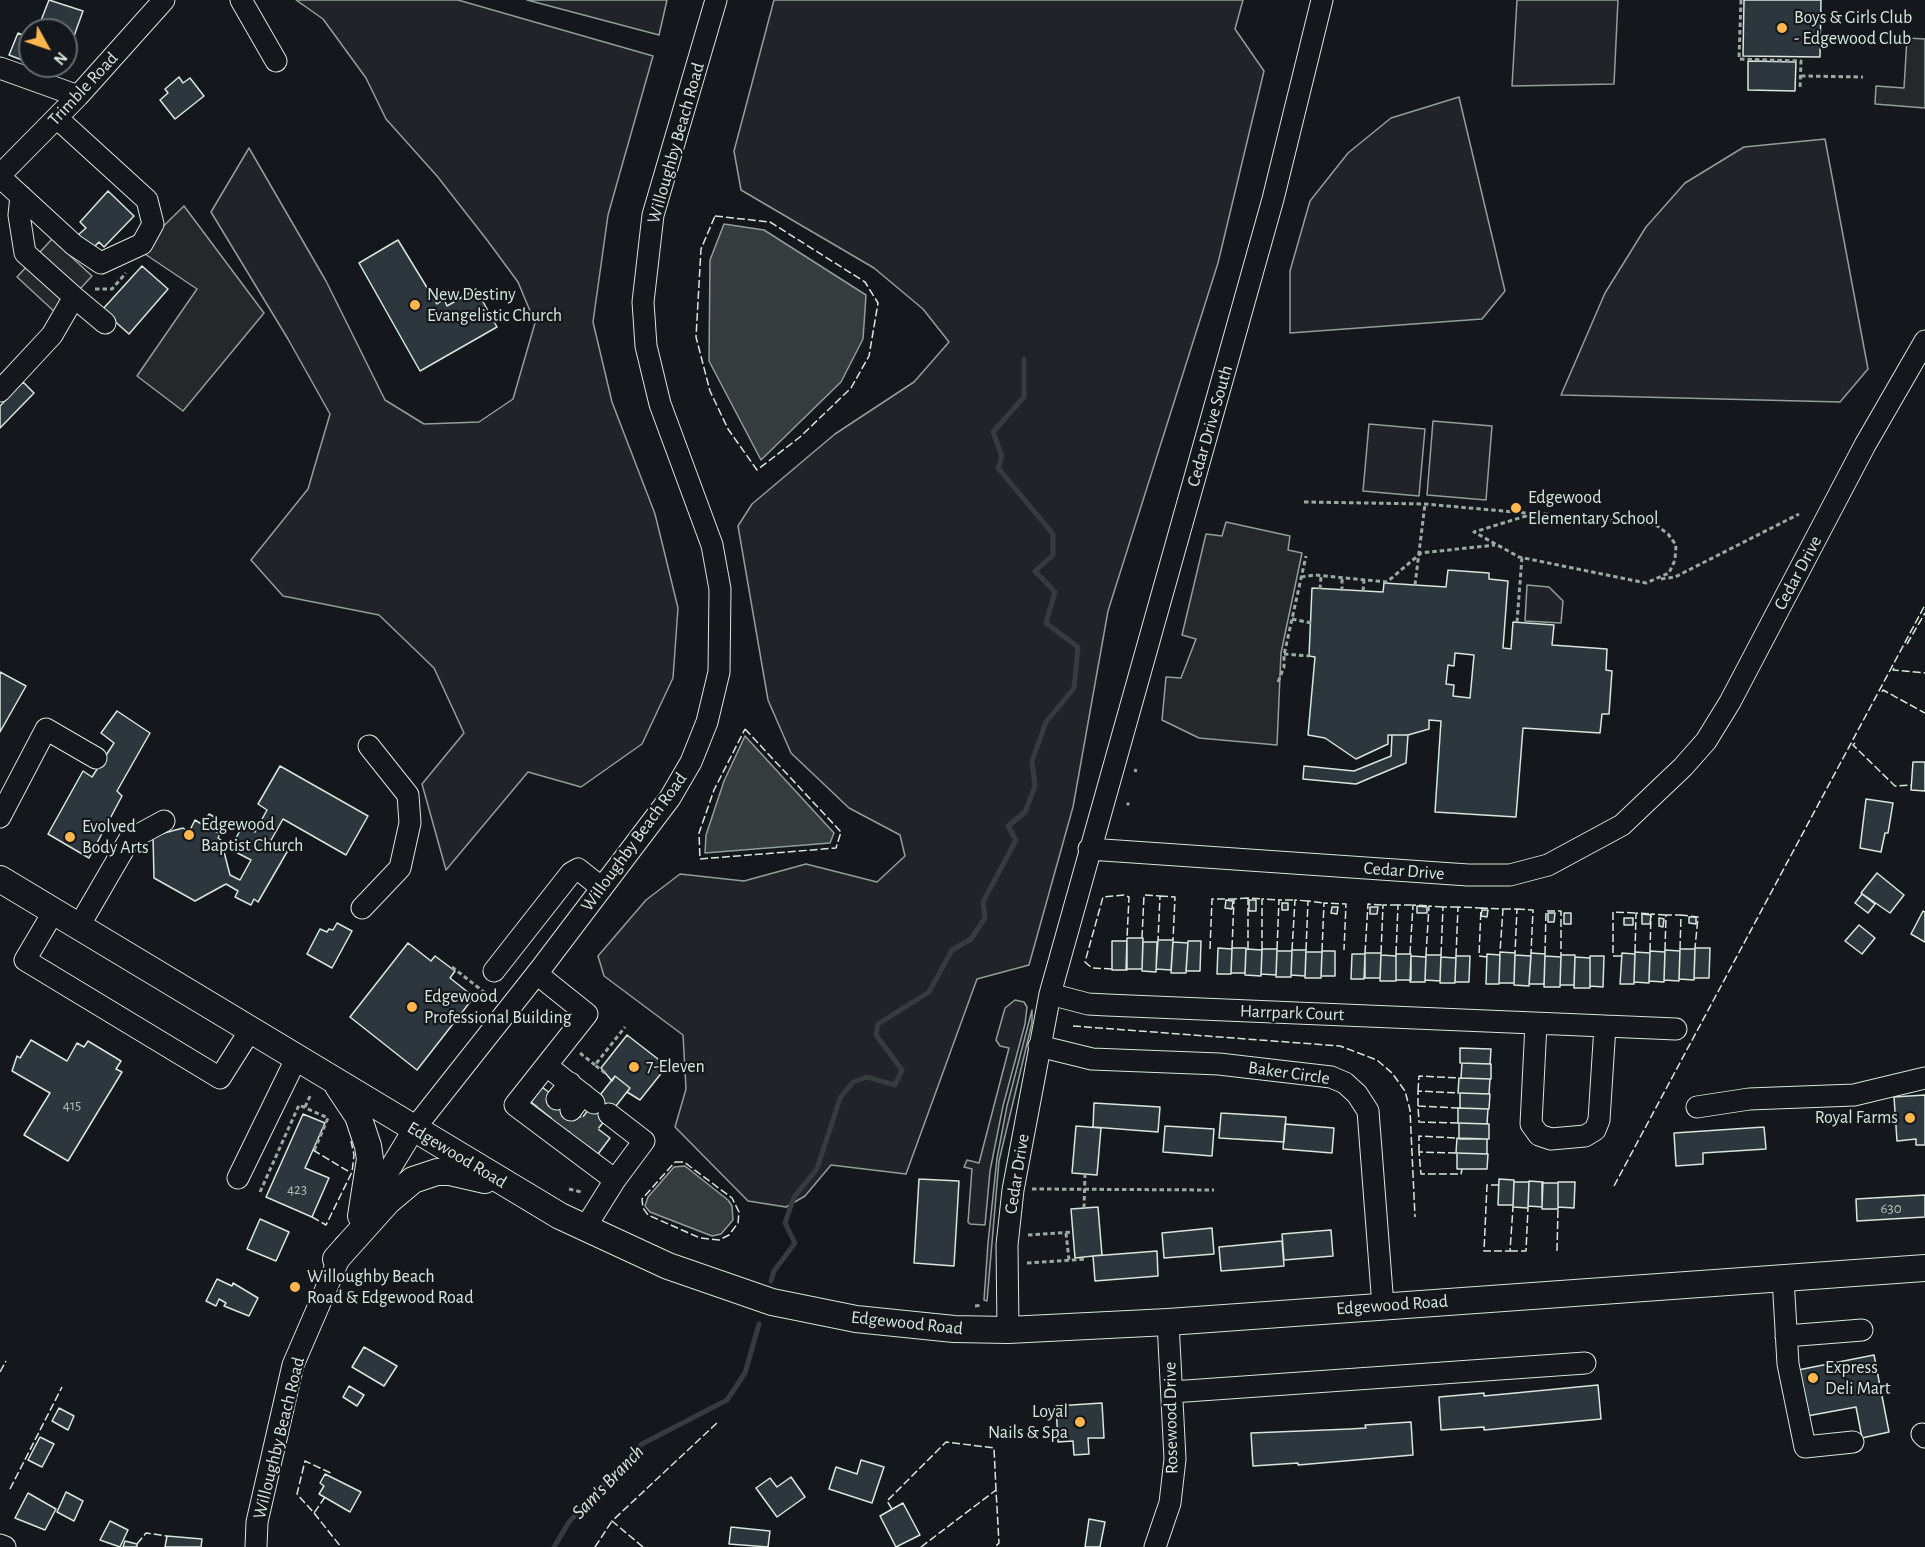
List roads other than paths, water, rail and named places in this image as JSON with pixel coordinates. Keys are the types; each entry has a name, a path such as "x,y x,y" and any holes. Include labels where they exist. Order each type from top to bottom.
{"main road":[{"name":"Edgewood Road","path":"0,879 333,1078 516,1191 585,1228 668,1266 772,1302 856,1319 954,1329 1008,1330 1168,1322 1925,1268"},
{"path":"333,1078 358,1116 368,1146 370,1159 361,1216"},
{"path":"336,1259 388,1201 413,1180 437,1172 462,1173 516,1191"}],"street":[{"name":"Trimble Road","path":"0,176 78,96 164,0"},
{"path":"241,0 276,61"},
{"name":"Willoughby Beach Road","path":"255,1547 257,1522 293,1365 336,1259 414,1129 537,974 670,798 685,773 707,722 719,672 720,589 712,545 660,404 646,346 643,302 653,215 716,0"},
{"name":"Cedar Drive South","path":"1089,849 1267,222 1322,0"},
{"path":"0,68 78,96"},
{"path":"0,176 74,245 101,263 142,244 153,224 147,200 57,118"},
{"path":"21,196 19,215 25,253 105,323"},
{"path":"0,391 52,334 74,297"},
{"name":"Cedar Drive","path":"1008,1330 1007,1245 1012,1190 1050,994 1089,849 1468,875 1510,875 1548,865 1622,825 1683,767 1706,741 1730,702 1866,446 1925,341"},
{"path":"0,817 46,729 96,758"},
{"path":"362,908 400,868 410,823 408,795 369,746"},
{"path":"79,926 129,840 164,820"},
{"path":"494,971 571,873 578,869 602,888"},
{"path":"54,910 25,960 220,1078 251,1029"},
{"path":"537,974 587,1014 515,1105 568,1110 644,1141 615,1180 585,1228"},
{"name":"Harrpark Court","path":"1050,994 1088,1004 1676,1029"},
{"path":"1536,1024 1531,1124 1539,1135 1551,1138 1585,1136 1595,1130 1599,1120 1605,1026"},
{"name":"Baker Circle","path":"1039,1046 1092,1059 1219,1064 1331,1077 1345,1083 1357,1094 1368,1111 1383,1306"},
{"path":"238,1178 297,1057"},
{"path":"547,1066 568,1110 575,1143 615,1180"},
{"path":"1697,1107 1749,1099 1854,1095 1925,1078"},
{"path":"1782,1278 1788,1364 1805,1447 1853,1442"},
{"name":"Rosewood Drive","path":"1155,1547 1170,1503 1175,1459 1168,1322"},
{"path":"1786,1336 1862,1330"},
{"path":"1172,1392 1585,1363"},
{"path":"0,1545 4,1547"}],"waterway":[{"name":"Sam's Branch","path":"771,1281 774,1271 795,1243 785,1223 794,1197 817,1169 840,1098 853,1082 867,1077 895,1085 902,1070 876,1035 878,1024 929,992 952,950 971,939 985,918 983,902 1016,840 1008,826 1025,812 1035,786 1032,761 1046,722 1074,688 1078,647 1046,623 1055,592 1035,571 1053,555 1053,534 998,468 1002,456 993,432 1024,397 1024,359"},
{"name":"Sam's Branch","path":"554,1547 569,1522 642,1444 727,1400 745,1373 759,1324"}],"tunnel":[{"path":"546,1113 557,1099"},
{"path":"578,1139 601,1108"},
{"path":"560,1125 571,1110"}],"place":[{"name":"Boys & Girls Club - Edgewood Club","path":"1782,28"},
{"name":"New Destiny Evangelistic Church","path":"415,305"},
{"name":"Edgewood Elementary School","path":"1516,508"},
{"name":"Edgewood Baptist Church","path":"189,835"},
{"name":"Evolved Body Arts","path":"70,837"},
{"name":"Edgewood Professional Building","path":"412,1007"},
{"name":"7-Eleven","path":"634,1067"},
{"name":"Royal Farms","path":"1910,1118"},
{"name":"Willoughby Beach Road & Edgewood Road","path":"295,1287"},
{"name":"Express Deli Mart","path":"1813,1378"},
{"name":"Loyal Nails & Spa","path":"1080,1422"}]}
